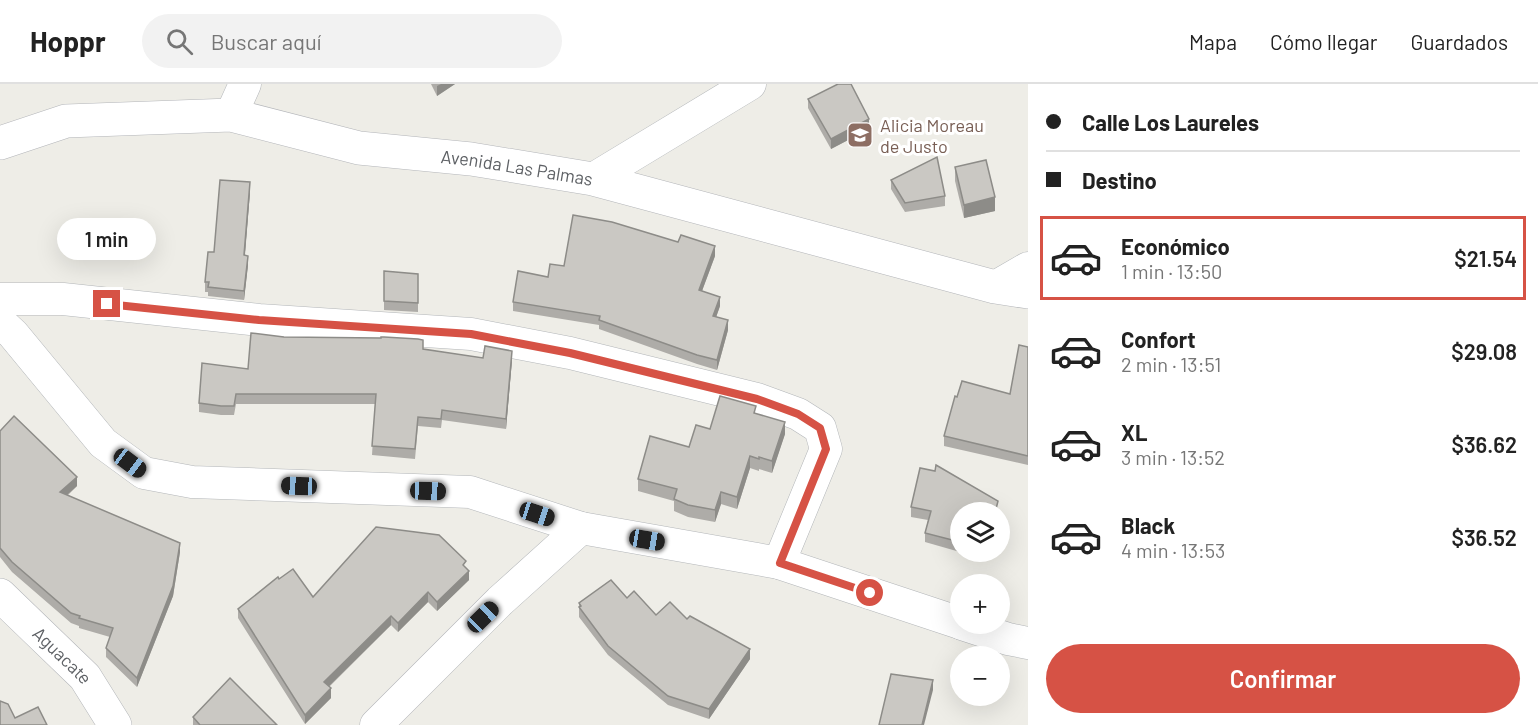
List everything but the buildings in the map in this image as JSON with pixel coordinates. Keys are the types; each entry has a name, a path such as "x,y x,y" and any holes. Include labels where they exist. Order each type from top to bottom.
{"street":[{"path":"231,115 245,84"},
{"path":"593,179 750,84"},
{"name":"Avenida Las Palmas","path":"0,143 66,121 231,115 359,148 471,159 593,179 995,287 1028,292"},
{"path":"995,287 1028,268"},
{"path":"0,299 63,299 259,320 471,334 570,353 757,399 798,414 820,428 826,449 780,563"},
{"path":"0,322 13,334 103,443 144,473 192,482 470,492 581,528 780,563 950,620"},
{"path":"376,725 500,601 581,528"},
{"name":"Aguacate","path":"0,595 85,677 116,725"},
{"path":"992,634 1028,642"}],"place":[{"name":"Alicia Moreau de Justo","path":"860,135"}],"route":[{"path":"107,304 259,320 471,334 570,353 757,399 798,414 820,428 826,449 780,563 870,593"}]}
